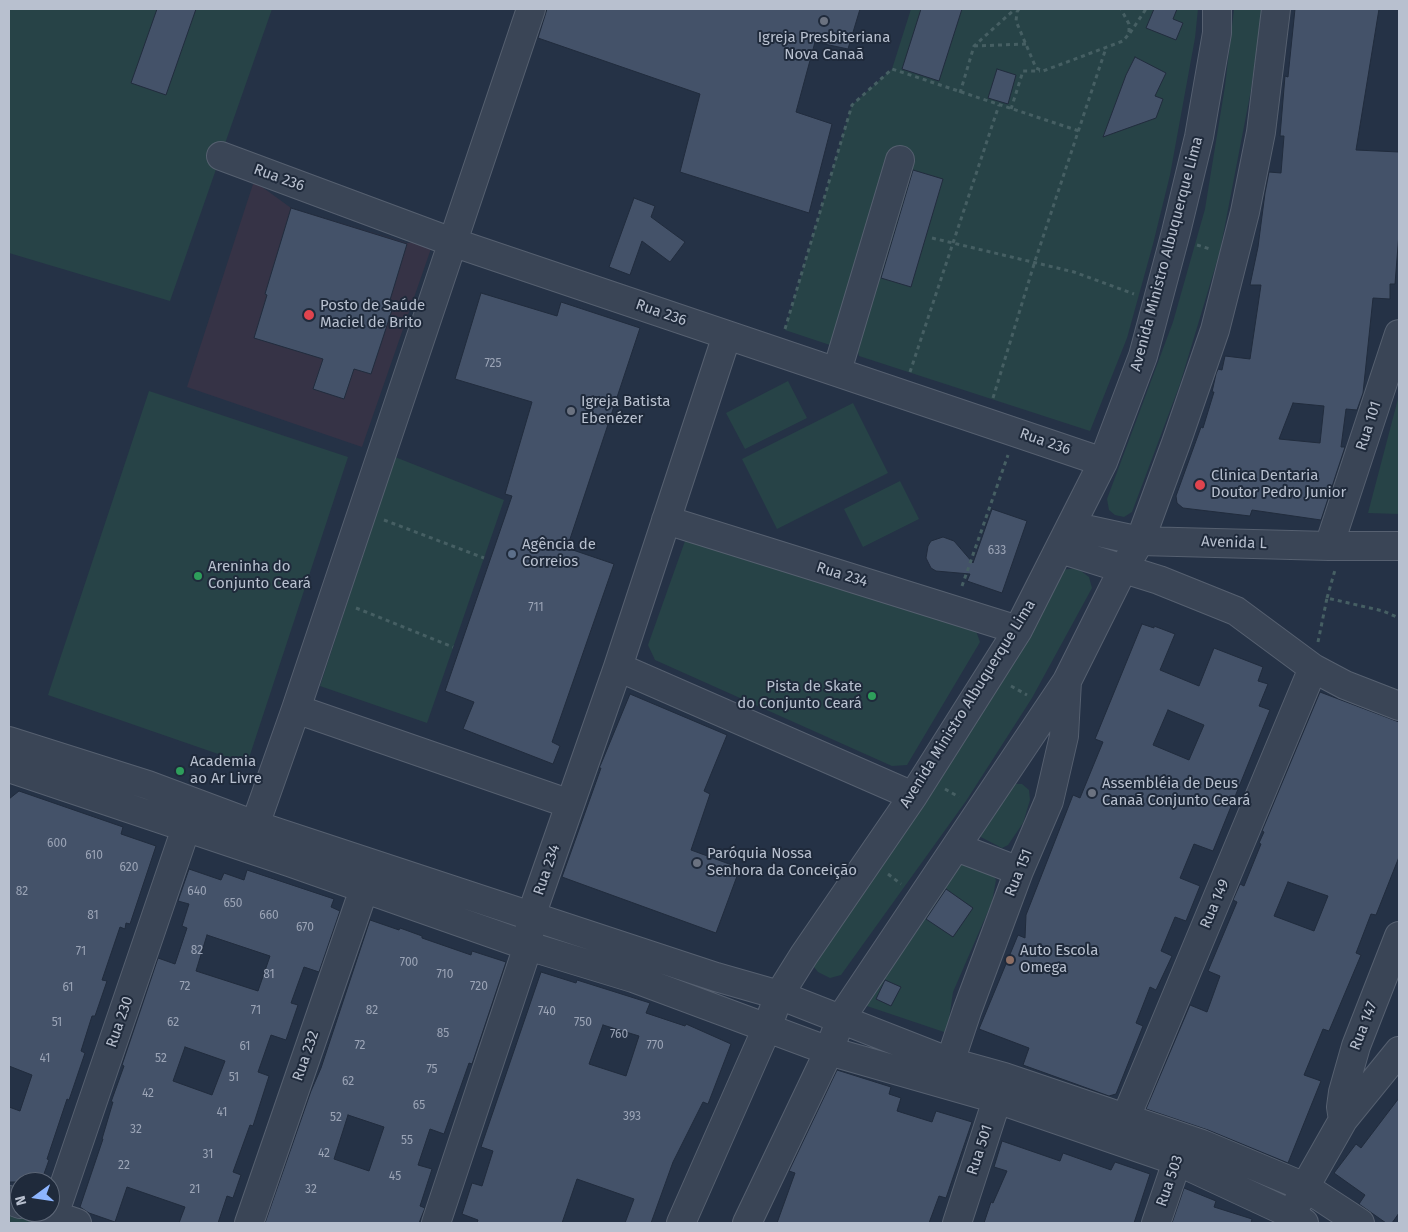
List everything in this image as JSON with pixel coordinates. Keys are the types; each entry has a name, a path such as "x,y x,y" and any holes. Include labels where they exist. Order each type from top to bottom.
{"street":[{"path":"255,824 296,709 531,9"},
{"name":"Avenida Ministro Albuquerque Lima","path":"681,1223 767,1028 779,995 804,955 913,796 1018,630 1103,462 1142,356 1176,232 1199,138 1217,33 1217,9"},
{"path":"747,1223 829,1051 841,1018 1067,681 1123,569 1140,541 1215,330 1245,212 1261,132 1276,9"},
{"name":"Rua 236","path":"221,156 452,242 1103,462"},
{"path":"837,371 900,160"},
{"name":"Rua 101","path":"1332,556 1399,334"},
{"name":"Rua 234","path":"436,1223 528,946 531,916 618,666 727,335"},
{"name":"Rua 234","path":"666,520 1018,630"},
{"path":"1065,537 1123,569 1159,580 1236,611 1313,668 1345,685 1399,706"},
{"name":"Avenida L","path":"1065,537 1332,556 1399,546"},
{"path":"618,666 913,796"},
{"name":"Rua 149","path":"1121,1130 1313,668"},
{"name":"Rua 151","path":"950,1062 1019,871 1049,801 1064,736 1067,681"},
{"path":"296,709 570,804"},
{"path":"9,741 148,785 255,824 293,850 364,889 528,946 633,978 829,1051 1001,1088 1181,1150 1305,1187 1360,1223"},
{"path":"9,768 186,828 293,850 531,916 716,977 779,995 950,1062 1001,1088"},
{"name":"Rua 230","path":"60,1211 186,828"},
{"path":"956,847 1019,871"},
{"name":"Rua 232","path":"249,1223 364,889"},
{"name":"Rua 147","path":"1343,1120 1343,1092 1356,1046 1399,936"},
{"path":"633,978 642,952"},
{"path":"1181,1150 1299,1219 1305,1187 1343,1120 1399,1051"},
{"name":"Rua 501","path":"956,1223 1001,1088"},
{"name":"Rua 503","path":"1156,1223 1181,1150"}],"path":[{"path":"960,92 974,46 1015,9"},
{"path":"1020,9 1017,12 1016,21 1036,68 1043,72"},
{"path":"1121,9 1129,24 1130,34"},
{"path":"1010,109 1023,72 1043,72 1123,41 1130,34 1146,9"},
{"path":"974,46 1026,44"},
{"path":"993,398 1035,261 1106,48"},
{"path":"785,330 852,106 892,69 1079,131"},
{"path":"910,372 999,105"},
{"path":"932,238 1076,272 1139,296"},
{"path":"1195,245 1212,249"},
{"path":"959,594 1010,449"},
{"path":"375,517 484,558"},
{"path":"1313,668 1327,598 1332,556"},
{"path":"1327,598 1383,611 1399,618"},
{"path":"356,607 453,647"},
{"path":"1008,684 1032,698"},
{"path":"940,786 966,801"}],"shaded area":[{"name":"Posto de Saúde Maciel de Brito","path":"254,181 291,208 407,243 434,240 362,447 187,387"}],"green space":[{"path":"9,9 272,9 170,301 9,253"},
{"path":"911,9 1198,9 1195,38 1170,175 1153,244 1127,338 1090,431 859,356 855,339 836,338 830,345 785,330 852,105 892,69"},
{"path":"1234,9 1262,9 1251,90 1220,251 1180,384 1132,512 1124,517 1115,515 1109,510 1107,499 1173,322 1205,209 1225,86"},
{"path":"788,381 807,418 745,449 726,413"},
{"name":"Areninha do Conjunto Ceará","path":"149,391 348,457 247,764 48,695"},
{"path":"1399,395 1399,514 1368,513"},
{"path":"853,403 888,473 777,529 742,459"},
{"path":"395,457 504,500 427,723 320,686"},
{"path":"900,481 919,519 863,547 844,509"},
{"path":"695,536 975,628 980,642 907,765 892,766 655,660 648,645 685,541"},
{"path":"1077,568 1089,577 1092,588 1032,698 966,801 841,975 830,978 818,972 814,967 814,956 1061,570"},
{"path":"1015,784 1022,784 1029,790 1030,800 1023,823 1008,845 1002,848 977,835 1006,790"},
{"path":"954,862 989,868 996,880 992,902 953,992 947,1033 864,1005","holes":["946,889 973,908 953,937 926,919","885,980 901,987 891,1006 876,999"]},
{"path":"9,1205 10,1222 64,1223 9,1223"}],"building":[{"path":"157,9 196,9 166,95 131,83"},
{"path":"547,9 860,9 848,49 815,42 796,112 832,124 809,213 680,172 700,94 538,38"},
{"path":"921,9 962,9 939,81 902,69"},
{"path":"1154,9 1177,9 1173,19 1183,23 1176,40 1146,28"},
{"path":"1295,9 1379,9 1356,150 1399,152 1399,233 1395,284 1390,284 1390,299 1373,298 1363,393 1357,410 1346,409 1341,447 1345,447 1321,520 1252,510 1250,516 1183,508 1177,503 1176,496 1201,427 1203,428 1214,392 1212,392 1216,374 1218,369 1222,370 1225,356 1250,359 1261,285 1250,285 1258,247 1269,172 1281,173 1284,136 1280,136 1285,76 1288,77","holes":["1293,403 1324,406 1320,443 1279,439"]},
{"path":"1135,57 1166,73 1155,96 1163,99 1156,118 1103,137 1126,75"},
{"path":"997,69 1016,75 1008,104 988,98"},
{"path":"913,170 943,179 911,287 881,278"},
{"path":"634,198 655,206 651,217 685,242 670,262 642,241 630,275 609,267"},
{"path":"291,208 407,244 390,300 395,301 371,374 354,369 344,399 313,389 323,359 254,338"},
{"path":"481,293 557,316 561,302 640,328 567,548 614,564 552,742 560,746 553,764 463,729 474,702 445,691 512,496 505,494 532,402 455,379"},
{"path":"992,509 1027,521 1002,593 967,581 970,574 936,571 931,568 926,558 928,546 931,541 943,537 954,541 973,563"},
{"path":"1142,624 1154,628 1154,626 1175,634 1160,670 1199,686 1214,648 1263,667 1258,681 1268,684 1259,706 1270,710 1213,851 1194,844 1180,878 1200,886 1186,921 1175,917 1161,951 1172,956 1156,990 1150,987 1136,1023 1143,1026 1116,1094 1109,1096 1023,1065 1029,1048 979,1029 1018,935 1025,938 1026,915 1073,795 1080,798 1103,742 1095,739","holes":["1168,710 1204,725 1189,760 1153,745"]},
{"path":"1320,692 1399,722 1399,857 1376,915 1371,914 1356,953 1361,955 1329,1031 1323,1029 1304,1075 1321,1081 1288,1163 1208,1130 1146,1109 1190,1005 1207,1012 1220,976 1208,971 1237,902 1233,900 1240,884 1244,886 1261,844 1259,843 1264,832 1262,831","holes":["1288,882 1328,896 1314,931 1274,916"]},
{"path":"630,694 727,735 704,791 710,794 691,850 740,868 716,933 562,877 601,768 599,768"},
{"path":"19,791 123,827 121,834 156,846 130,924 126,923 125,929 120,927 102,980 107,981 95,1016 92,1016 81,1051 85,1053 69,1100 67,1099 47,1159 49,1160 45,1172 10,1172 10,1182 9,1107 20,1111 32,1075 9,1066 9,799"},
{"path":"189,869 221,880 224,873 244,880 247,870 334,899 331,907 340,911 319,972 304,967 291,1003 298,1005 286,1040 271,1035 258,1072 269,1076 253,1126 250,1125 233,1172 241,1175 233,1198 227,1196 218,1223 179,1223 185,1207 127,1187 115,1222 89,1213 80,1207 103,1139 113,1102 111,1102 124,1066 122,1065 158,958 175,964 187,928 182,926 189,904 178,901","holes":["207,935 270,956 258,991 196,971","185,1047 225,1061 212,1095 173,1081"]},
{"path":"946,889 973,908 953,937 926,919"},
{"path":"370,920 399,930 400,928 422,936 422,938 471,955 472,951 506,962 472,1064 469,1063 444,1134 430,1129 418,1165 432,1169 420,1206 425,1208 419,1223 265,1223 311,1091 321,1068","holes":["348,1115 384,1127 369,1171 334,1159"]},
{"path":"541,972 576,983 577,980 650,1003 646,1013 685,1026 686,1024 731,1044 708,1104 703,1102 673,1162 651,1223 625,1223 634,1199 577,1179 562,1223 477,1223 478,1220 462,1214 472,1183 482,1186 493,1151 481,1147","holes":["603,1025 639,1036 626,1076 589,1064"]},
{"path":"885,980 901,987 891,1006 876,999"},
{"path":"837,1070 891,1087 889,1094 901,1098 897,1111 932,1122 936,1111 972,1122 946,1198 939,1196 929,1223 777,1223 795,1173 789,1171"},
{"path":"1399,1098 1399,1213 1392,1223 1386,1223 1359,1204 1365,1195 1334,1173 1356,1144 1361,1148"},
{"path":"1002,1141 1060,1161 1063,1153 1111,1170 1115,1162 1150,1174 1134,1223 984,1223 991,1202 993,1203 1007,1171 994,1167"},
{"path":"1184,1188 1216,1201 1214,1207 1252,1219 1251,1223 1172,1223"}],"place":[{"name":"Igreja Presbiteriana Nova Canaã","path":"824,21"},
{"name":"Posto de Saúde Maciel de Brito","path":"309,315"},
{"name":"Igreja Batista Ebenézer","path":"571,411"},
{"name":"Clinica Dentaria Doutor Pedro Junior","path":"1200,485"},
{"name":"Agência de Correios","path":"512,554"},
{"name":"Areninha do Conjunto Ceará","path":"198,576"},
{"name":"Pista de Skate do Conjunto Ceará","path":"872,696"},
{"name":"Academia ao Ar Livre","path":"180,771"},
{"name":"Assembléia de Deus Canaã Conjunto Ceará","path":"1092,793"},
{"name":"Paróquia Nossa Senhora da Conceição","path":"697,863"},
{"name":"Auto Escola Omega","path":"1010,960"}]}
